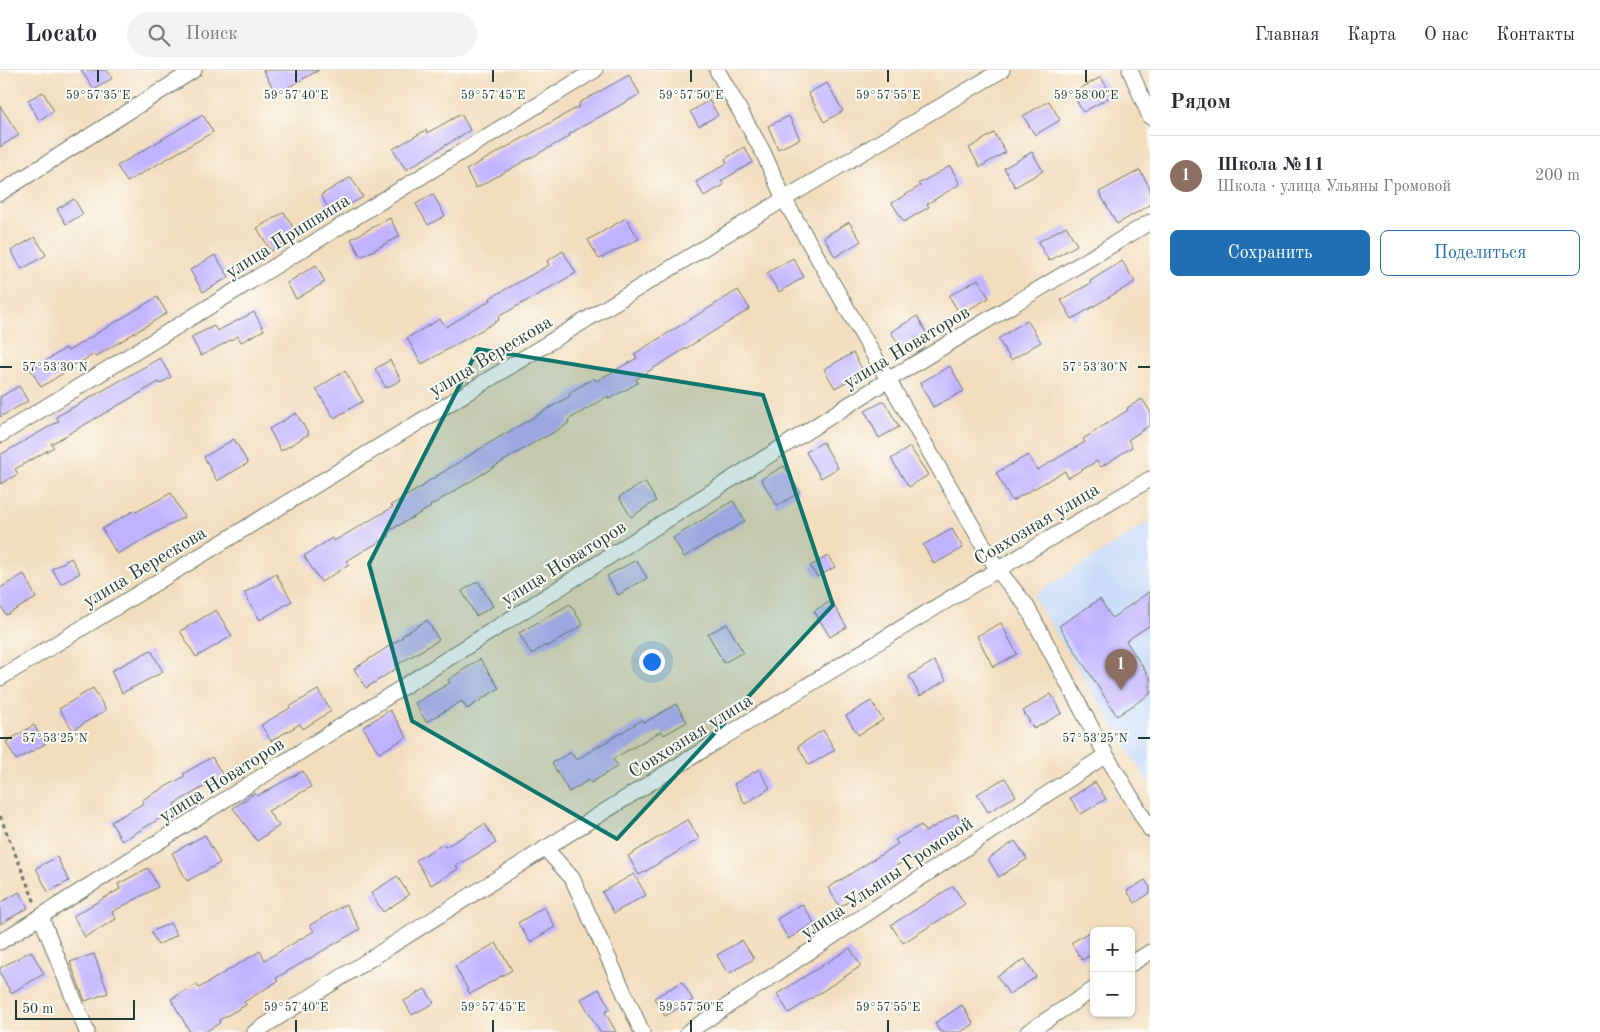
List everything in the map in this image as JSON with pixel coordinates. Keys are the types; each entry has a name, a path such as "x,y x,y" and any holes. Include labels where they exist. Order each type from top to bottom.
{"street":[{"path":"0,193 194,70"},
{"name":"улица Пришвина","path":"0,435 595,70"},
{"path":"717,70 763,152 784,199 997,569 1026,606 1106,755 1150,830"},
{"name":"улица Верескова","path":"0,678 784,199 1002,70"},
{"path":"1130,70 1150,117"},
{"name":"улица Новаторов","path":"0,942 888,380 1150,222"},
{"name":"Совхозная улица","path":"255,1032 545,848 997,569 1150,479"},
{"name":"улица Ульяны Громовой","path":"688,1032 1106,755"},
{"path":"545,848 572,878 642,1032"},
{"path":"40,917 87,1032"},
{"path":"1135,961 1150,952"},
{"path":"1028,1032 1090,992"}],"path":[{"path":"0,816 40,917"}],"highlighted area":[{"path":"478,349 763,395 833,605 617,839 412,721 369,564"}],"shaded area":[{"path":"1150,521 1150,785 1033,596"}],"building":[{"path":"81,70 107,70 112,78 94,90"},
{"path":"263,70 319,70 276,94"},
{"path":"629,75 640,94 569,134 570,136 476,188 466,170 580,106 579,103"},
{"path":"1101,77 1112,96 1083,112 1072,93"},
{"path":"827,83 843,111 824,122 808,93"},
{"path":"43,92 54,111 39,120 28,100"},
{"path":"709,100 718,115 699,126 690,112"},
{"path":"1049,101 1060,120 1035,135 1023,116"},
{"path":"0,106 19,135 0,147"},
{"path":"461,114 470,130 406,170 393,149 426,130 427,133"},
{"path":"203,115 213,132 127,182 117,166"},
{"path":"789,116 800,139 778,149 768,126"},
{"path":"994,133 1006,152 980,167 969,148"},
{"path":"744,147 753,162 721,181 724,185 704,196 696,182 727,163 725,159"},
{"path":"1032,152 1043,171 1015,187 1004,168"},
{"path":"950,166 960,184 927,204 929,207 904,222 892,203 920,186 918,184"},
{"path":"1140,170 1150,188 1150,205 1117,224 1099,192"},
{"path":"351,177 363,197 332,215 321,195"},
{"path":"433,194 445,216 428,225 416,204"},
{"path":"74,199 83,214 66,224 57,209"},
{"path":"284,212 298,236 271,251 257,228"},
{"path":"390,218 400,236 361,257 351,239"},
{"path":"626,218 639,239 599,259 588,240"},
{"path":"849,222 861,241 835,257 824,237"},
{"path":"1066,226 1077,245 1049,261 1038,242"},
{"path":"35,237 46,255 22,269 11,251"},
{"path":"563,251 576,273 498,317 499,320 422,364 407,338 440,319 446,327 491,300 490,298 549,265 547,261"},
{"path":"215,255 229,277 203,292 190,270"},
{"path":"793,258 804,277 779,292 767,273"},
{"path":"1122,261 1135,282 1072,319 1061,300 1091,283 1090,281"},
{"path":"316,265 325,282 296,299 287,283"},
{"path":"978,279 989,298 960,314 949,296"},
{"path":"738,290 750,309 636,379 638,383 609,399 608,396 568,420 569,423 387,532 390,536 346,561 349,565 321,582 304,556 332,538 334,541 393,507 391,505 491,442 570,396 569,393 594,378 596,381 637,358 634,354"},
{"path":"157,297 167,313 95,357 94,354 41,387 31,370 66,348 68,351"},
{"path":"254,312 264,330 241,342 238,336 201,356 191,337 214,326 217,331"},
{"path":"917,316 928,336 903,351 891,332"},
{"path":"1027,320 1041,342 1011,360 998,339"},
{"path":"853,353 864,372 835,388 824,369"},
{"path":"160,358 171,377 51,444 54,447 15,469 18,474 0,484 0,455 59,421 56,417"},
{"path":"390,360 401,380 386,388 375,369"},
{"path":"950,366 964,391 933,407 920,383"},
{"path":"345,371 363,401 334,418 316,389"},
{"path":"19,386 28,401 0,417 0,397"},
{"path":"1142,399 1150,411 1150,425 1128,440 1132,447 1101,467 1097,461 1068,478 1065,471 1012,501 996,473 1028,455 1037,470 1085,442 1083,439"},
{"path":"884,401 899,427 879,438 865,411"},
{"path":"296,413 309,434 281,451 269,429"},
{"path":"234,439 248,463 217,481 204,457"},
{"path":"823,442 838,468 821,478 806,452"},
{"path":"910,447 928,475 909,487 891,459"},
{"path":"784,466 800,492 777,506 761,479"},
{"path":"645,482 656,501 631,517 619,497"},
{"path":"171,493 184,517 117,554 102,529 135,510 136,512"},
{"path":"733,501 745,521 684,557 673,538"},
{"path":"952,529 963,548 934,564 923,545"},
{"path":"828,556 835,567 817,577 810,566"},
{"path":"71,558 80,573 61,584 52,569"},
{"path":"636,560 647,578 618,595 607,576"},
{"path":"24,574 36,598 6,615 0,605 0,588"},
{"path":"276,574 292,601 260,620 244,593"},
{"path":"478,581 493,606 476,616 462,591"},
{"path":"1150,591 1150,625 1126,641 1150,678 1150,694 1117,716 1059,626 1100,599 1112,618"},
{"path":"831,601 847,627 830,637 814,611"},
{"path":"570,604 583,625 547,647 546,645 531,654 519,633"},
{"path":"216,610 232,636 196,657 180,631"},
{"path":"427,620 439,640 395,666 397,668 366,688 354,669"},
{"path":"1001,623 1017,654 993,667 977,636"},
{"path":"727,624 743,652 724,663 708,634"},
{"path":"151,650 163,672 122,693 111,671"},
{"path":"480,659 499,688 467,709 462,701 426,722 415,703 450,683 448,680"},
{"path":"934,661 946,680 920,696 909,676"},
{"path":"93,688 106,710 73,730 59,709"},
{"path":"318,690 331,711 303,729 300,724 271,741 261,725"},
{"path":"1051,694 1062,713 1034,729 1023,711"},
{"path":"871,701 883,720 858,735 846,716"},
{"path":"676,704 687,722 664,735 661,731 613,759 618,766 591,783 589,780 569,792 552,763 571,752 576,760 642,720 644,723"},
{"path":"390,710 407,737 379,753 363,727"},
{"path":"34,725 45,744 16,760 6,742"},
{"path":"823,730 835,750 809,765 798,746"},
{"path":"212,757 223,776 174,804 176,809 122,841 111,822 144,803 142,800 185,776 183,774"},
{"path":"759,769 770,788 745,804 734,784"},
{"path":"303,771 311,787 268,811 279,826 257,841 233,808 255,793 257,796"},
{"path":"1005,778 1016,796 988,812 977,794"},
{"path":"1095,782 1106,799 1081,814 1070,798"},
{"path":"956,814 964,827 896,866 899,870 840,907 828,888 898,844 895,840 921,825 925,832"},
{"path":"688,819 699,839 639,875 628,856"},
{"path":"485,824 496,843 456,866 458,869 431,885 416,860 443,844 445,847"},
{"path":"205,835 220,863 187,881 172,853"},
{"path":"1015,841 1027,859 999,877 988,859"},
{"path":"57,857 69,881 48,892 36,868"},
{"path":"148,868 158,887 112,912 116,919 85,937 73,916 120,889 118,884"},
{"path":"634,874 646,895 614,913 602,892"},
{"path":"397,876 409,895 383,912 371,893"},
{"path":"1145,880 1150,887 1150,893 1135,903 1127,891"},
{"path":"953,886 965,904 903,943 891,925"},
{"path":"19,892 28,908 0,924 0,903"},
{"path":"346,904 360,929 276,978 278,981 244,1002 246,1005 219,1020 220,1023 205,1032 190,1032 171,999 197,984 199,988 260,951 265,960 314,931 310,925"},
{"path":"802,904 814,923 788,939 777,919"},
{"path":"544,907 555,927 530,942 518,923"},
{"path":"170,923 177,935 158,945 151,932"},
{"path":"1090,931 1090,955 1082,960 1071,943"},
{"path":"742,940 754,959 728,974 717,955"},
{"path":"496,943 512,970 470,994 455,966"},
{"path":"850,948 861,966 789,1013 777,994"},
{"path":"31,951 44,974 11,993 0,973 0,968"},
{"path":"94,954 108,993 85,1001 70,962"},
{"path":"1025,959 1036,977 1009,994 997,976"},
{"path":"682,982 693,1000 665,1016 654,998"},
{"path":"425,989 434,1003 412,1015 404,1001"},
{"path":"599,989 610,1009 605,1012 616,1032 600,1032 581,999"},
{"path":"962,1005 974,1024 961,1032 940,1032 935,1023"}],"place":[{"name":"Школа №11","path":"1121,690"}]}
